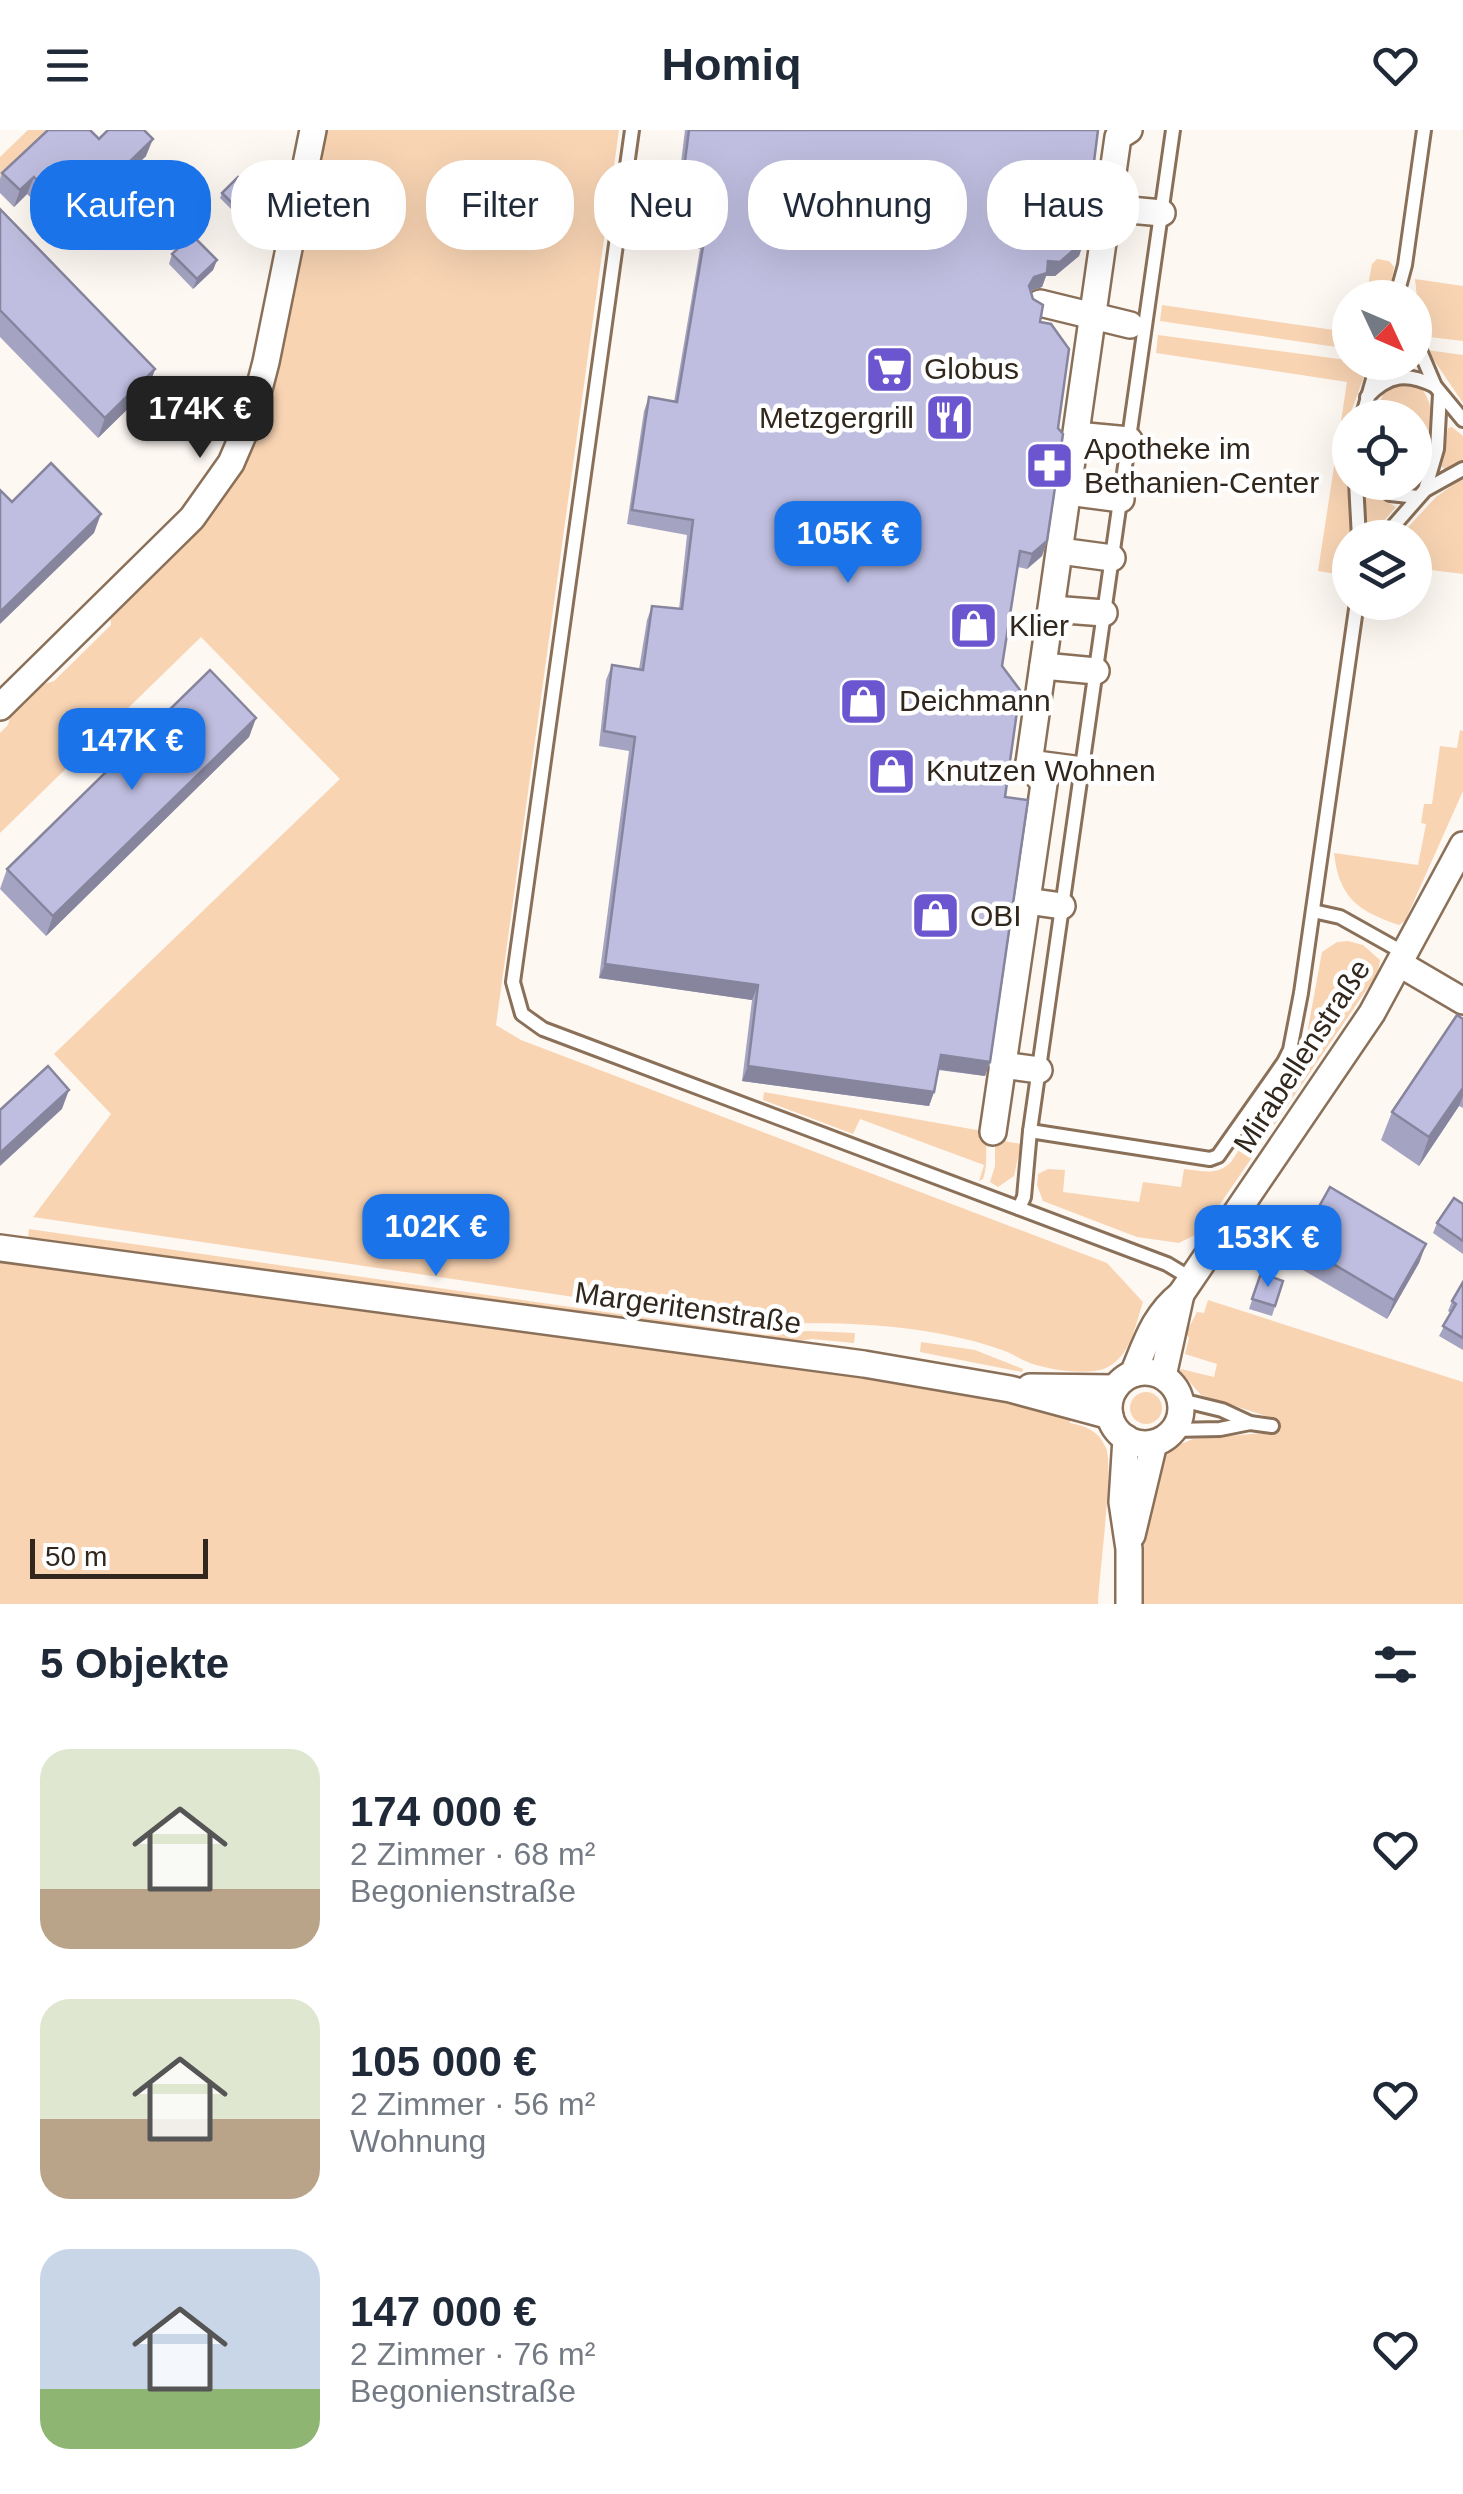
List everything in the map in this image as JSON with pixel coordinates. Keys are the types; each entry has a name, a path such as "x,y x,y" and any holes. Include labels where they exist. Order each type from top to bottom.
{"street":[{"path":"0,707 192,518 231,463 246,434 262,379 313,130"},
{"path":"1115,160 1118,138 1129,130"},
{"path":"1139,211 1162,213"},
{"path":"993,1132 1044,784 1023,753 1043,666 1102,250"},
{"path":"1040,303 1130,325"},
{"path":"1076,435 1129,440"},
{"path":"1068,492 1121,499"},
{"path":"1060,552 1112,558"},
{"path":"1052,608 1104,613"},
{"path":"1043,666 1096,671"},
{"path":"1023,753 1082,770"},
{"name":"Mirabellenstraße","path":"1124,1381 1153,1324 1186,1286 1361,1030 1463,846"},
{"path":"1023,913 1062,906"},
{"path":"1403,959 1463,1001"},
{"path":"1002,1066 1039,1070"},
{"name":"Margeritenstraße","path":"0,1248 864,1364 1010,1388 1110,1416"},
{"name":"Mirabellenstraße","path":"1163,1376 1186,1286"},
{"path":"1129,1549 1164,1437 1182,1410 1171,1382 1163,1376 1154,1373 1124,1381 1111,1397 1110,1416 1134,1443 1164,1437"},
{"name":"Margeritenstraße","path":"1010,1388 1124,1381"},
{"path":"1126,1438 1122,1502 1129,1549 1129,1604"}],"lane":[{"path":"632,130 513,982 522,1014 543,1029 1167,1264 1186,1286"},
{"path":"1020,1208 1174,130"},
{"path":"1401,280 1424,130"},
{"path":"1405,265 1406,280"},
{"path":"1368,397 1380,384 1400,376 1421,379 1438,390"},
{"path":"1432,377 1463,420"},
{"path":"1367,400 1373,380"},
{"path":"1432,464 1437,449 1438,390"},
{"path":"1432,487 1463,470"},
{"path":"1398,520 1416,500"},
{"path":"1030,1132 1210,1159 1218,1156 1290,1050 1354,620"},
{"path":"1313,911 1340,917 1403,959"},
{"path":"1181,1400 1222,1410 1250,1423 1272,1426"},
{"path":"1164,1437 1250,1423"}],"shaded area":[{"path":"28,130 53,130 0,183 0,157"},
{"path":"323,130 619,130 615,160 594,160 594,250 603,250 496,1025 521,1040 1107,1263 1143,1302 1131,1340 1114,1363 1089,1372 1058,1370 975,1342 916,1330 853,1324 764,1325 33,1217 111,1114 54,1054 340,779 201,637 0,833 0,733 8,725 12,709 34,687 54,681 111,625 110,615 179,546 219,499 251,444 264,413 298,250 406,250 406,160 317,160"},
{"path":"1377,259 1389,261 1394,267 1392,280 1369,280"},
{"path":"1432,281 1463,286 1463,341 1432,337"},
{"path":"1162,305 1332,330 1332,346 1160,321"},
{"path":"1158,335 1332,358 1332,380 1156,353"},
{"path":"1432,351 1463,355 1463,403 1432,357"},
{"path":"1334,380 1363,380 1355,400 1344,400 1347,382"},
{"path":"1400,383 1420,387 1428,400 1381,400 1385,391"},
{"path":"1448,428 1463,436 1463,462 1447,471 1441,466"},
{"path":"1463,478 1463,574 1432,570 1432,520 1415,520 1436,497"},
{"path":"1332,480 1332,500 1349,500 1350,520 1332,520 1332,573 1318,571"},
{"path":"1364,500 1384,500 1396,507 1384,520 1365,520"},
{"path":"1460,730 1463,791 1405,921 1399,925 1353,901 1340,881 1334,853 1418,865 1426,824 1421,823 1424,804 1432,804 1440,746 1457,748"},
{"path":"1337,942 1363,945 1380,960 1378,973 1201,1232 1179,1243 1137,1237 1043,1201 1038,1174 1048,1169 1065,1170 1063,1192 1139,1202 1143,1182 1181,1187 1184,1169 1215,1171 1231,1162 1305,1045 1322,952"},
{"path":"1011,1083 1004,1141 1021,1144 1014,1176 998,1187 990,1182 995,1166 995,1133"},
{"path":"764,1092 988,1132 983,1179 979,1181 984,1165 860,1119 853,1134 763,1100"},
{"path":"29,1229 765,1335 808,1331 855,1333 854,1343 812,1339 784,1343 28,1239"},
{"path":"0,1259 1014,1398 1070,1414 1070,1423 1100,1437 1108,1459 1098,1604 0,1604"},
{"path":"1208,1300 1463,1382 1463,1604 1141,1604 1143,1528 1161,1459 1193,1439 1274,1432 1272,1418 1201,1395 1180,1371 1214,1377 1217,1364 1185,1354 1189,1338 1186,1333 1197,1312 1204,1313"},
{"path":"921,1342 975,1350 1023,1369 1022,1372 920,1352"},
{"path":"1146,1392 1157,1397 1162,1408 1157,1419 1146,1424 1135,1419 1130,1408 1135,1397"}],"building":[{"path":"48,130 90,130 99,139 108,130 144,130 153,139 131,160 30,160 30,181 20,190 2,173"},
{"path":"689,130 1098,130 1094,160 987,160 987,250 1074,250 1060,262 1048,261 1047,273 1034,277 1029,286 1033,299 1043,305 1040,322 1051,324 1069,349 1058,428 1063,434 1047,541 1032,554 1020,551 1002,666 1020,690 1005,797 1028,800 990,1062 941,1055 934,1092 748,1066 758,985 605,964 635,737 604,731 612,665 643,670 652,606 682,609 693,520 632,510 649,397 677,402 702,250 728,250 728,160 685,160"},
{"path":"231,184 231,202 222,193"},
{"path":"0,209 30,240 30,250 40,250 155,369 105,418 0,310"},
{"path":"176,250 207,250 217,260 197,279 172,254"},
{"path":"51,463 101,514 0,612 0,490 12,502"},
{"path":"210,670 256,718 53,916 7,869"},
{"path":"1457,1015 1463,1019 1463,1088 1429,1137 1392,1112"},
{"path":"48,1066 69,1090 0,1153 0,1110"},
{"path":"1330,1187 1426,1244 1394,1300 1298,1243 1306,1217 1312,1219"},
{"path":"1454,1198 1463,1204 1463,1241 1437,1223"},
{"path":"1261,1273 1283,1281 1275,1306 1252,1299"},
{"path":"1463,1282 1463,1338 1443,1326"}],"place":[{"name":"Globus","path":"889,369"},
{"name":"Metzgergrill","path":"949,418"},
{"name":"Apotheke im Bethanien-Center","path":"1049,466"},
{"name":"Klier","path":"974,626"},
{"name":"Deichmann","path":"864,701"},
{"name":"Knutzen Wohnen","path":"891,771"},
{"name":"OBI","path":"935,916"}]}
